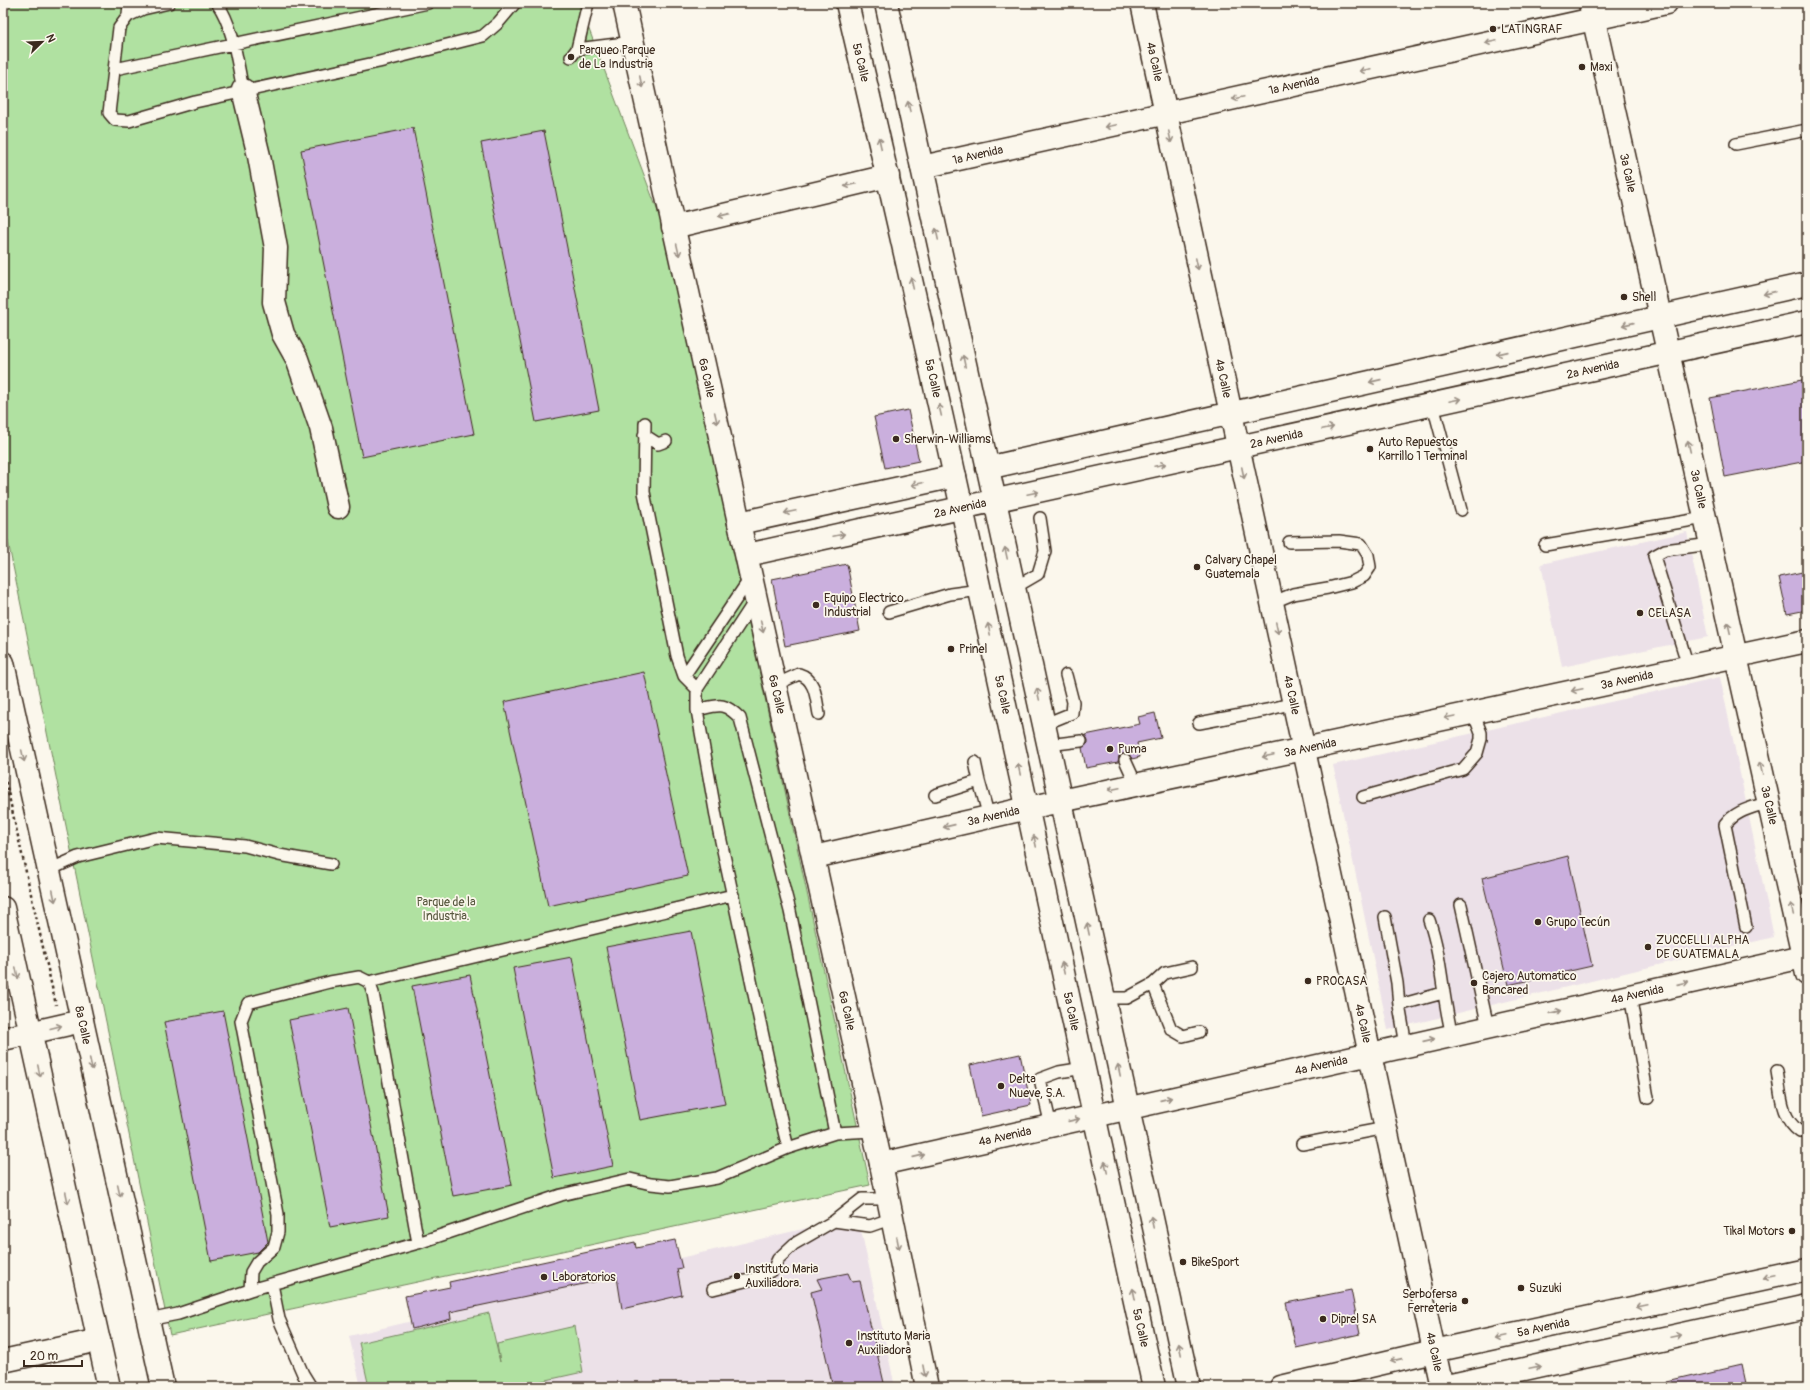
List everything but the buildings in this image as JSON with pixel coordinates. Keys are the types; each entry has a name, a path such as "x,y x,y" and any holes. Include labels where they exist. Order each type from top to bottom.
{"street":[{"name":"6a Calle","path":"624,3 672,227 814,857 873,1131 882,1164 927,1387"},
{"name":"5a Calle","path":"847,3 888,176 955,476 1154,1387"},
{"path":"886,3 1188,1387"},
{"name":"4a Calle","path":"1142,3 1237,448 1442,1387"},
{"name":"1a Avenida","path":"922,167 1165,114 1592,11 1666,3"},
{"name":"3a Calle","path":"1592,11 1806,962"},
{"path":"243,90 259,156 276,248 274,302 283,334 297,359 321,428 338,507"},
{"path":"672,227 888,176"},
{"path":"988,468 1807,284"},
{"name":"2a Avenida","path":"746,555 1807,322"},
{"path":"739,523 955,476"},
{"name":"3a Avenida","path":"814,857 1060,800 1807,641"},
{"name":"8a Calle","path":"3,663 9,722 49,870 163,1387"},
{"path":"3,908 109,1387"},
{"name":"4a Avenida","path":"882,1164 1630,995 1806,962"},
{"path":"3,1039 82,1021"},
{"name":"5a Avenida","path":"1281,1387 1807,1270"},
{"path":"1442,1387 1807,1307"},
{"path":"3,1361 99,1340"}],"lane":[{"path":"128,16 129,3"},
{"path":"169,3 144,9 128,16 119,28 109,113 115,120 129,121 243,90 379,62 483,36 498,23 515,3"},
{"path":"217,3 224,13 233,43 243,90"},
{"path":"115,69 428,3"},
{"path":"588,3 574,53 633,42"},
{"path":"1736,144 1807,130"},
{"path":"1433,405 1461,510"},
{"path":"645,423 644,492 672,622 677,656 684,676 697,688"},
{"path":"644,435 658,444 666,442"},
{"path":"1014,588 1038,574 1045,551 1040,518"},
{"path":"1545,545 1705,518"},
{"path":"1271,603 1293,594 1352,582 1364,576 1370,567 1368,555 1362,544 1339,541 1289,542"},
{"path":"1688,666 1654,556 1665,550 1711,544"},
{"path":"684,676 751,576"},
{"path":"889,612 950,594 980,590"},
{"path":"756,598 697,688 697,710 718,827 788,1148"},
{"path":"775,685 799,674 806,676 813,686 819,714"},
{"path":"1046,734 1072,713 1073,702 1066,675"},
{"path":"1199,723 1267,710 1293,703"},
{"path":"697,710 720,705 731,709 740,718 790,911 835,1133"},
{"path":"1363,797 1463,769 1477,753 1481,738 1481,733 1473,712"},
{"path":"1046,734 1081,741"},
{"path":"1125,760 1136,784"},
{"path":"976,762 979,781 989,817"},
{"path":"935,795 979,781"},
{"path":"1746,928 1724,825 1737,812 1769,802"},
{"path":"49,870 78,857 156,838 245,846 279,855 331,864"},
{"path":"250,1290 251,1272 257,1262 274,1247 278,1232 278,1214 240,1021 248,1003 330,982 359,977 369,982 733,895"},
{"path":"1461,905 1488,1027"},
{"path":"1386,917 1406,1045"},
{"path":"1429,920 1440,960 1442,993 1452,1035"},
{"path":"1103,998 1127,998 1153,984 1166,973 1192,967"},
{"path":"369,982 418,1243"},
{"path":"1153,984 1171,1029 1183,1036 1200,1032"},
{"path":"1399,1005 1442,993"},
{"path":"1630,995 1648,1098"},
{"path":"1051,1126 1040,1079 1059,1072 1084,1068"},
{"path":"1777,1071 1785,1114 1791,1125 1800,1132 1807,1131"},
{"path":"1302,1144 1386,1128"},
{"path":"148,1320 178,1314 250,1290 418,1243 561,1195 630,1179 651,1184 670,1186 718,1178 788,1148 835,1133 873,1131"},
{"path":"713,1289 753,1279 773,1270 778,1259 794,1244 834,1221 862,1199 891,1208"},
{"path":"834,1221 870,1226 891,1208"},
{"path":"272,1284 278,1319 303,1374 311,1387"}],"shaded area":[{"name":"CELASA","path":"1687,532 1708,637 1562,667 1541,564"},
{"path":"1720,677 1774,937 1388,1030 1333,765"},
{"name":"Instituto Maria Auxiliadora.","path":"858,1216 895,1387 361,1387 349,1336"}],"green space":[{"name":"Parque de la Industria.","path":"3,3 579,3 663,225 870,1185 170,1335 3,517"},
{"path":"489,1313 500,1362 497,1344 575,1326 583,1372 515,1387 369,1387 359,1343"}],"place":[{"name":"LATINGRAF","path":"1493,29"},
{"name":"Parqueo Parque de La Industria","path":"571,57"},
{"name":"Maxi","path":"1582,67"},
{"name":"Shell","path":"1624,297"},
{"name":"Sherwin-Williams","path":"896,439"},
{"name":"Auto Repuestos Karrillo 1 Terminal","path":"1370,449"},
{"name":"Calvary Chapel Guatemala","path":"1197,567"},
{"name":"Equipo Electrico Industrial","path":"816,605"},
{"name":"CELASA","path":"1640,613"},
{"name":"Prinel","path":"951,649"},
{"name":"Puma","path":"1110,749"},
{"name":"Grupo Tecún","path":"1538,922"},
{"name":"ZUCCELLI ALPHA DE GUATEMALA","path":"1648,947"},
{"name":"PROCASA","path":"1308,981"},
{"name":"Cajero Automatico Bancared","path":"1474,983"},
{"name":"Delta Nueve, S.A.","path":"1001,1086"},
{"name":"Tikal Motors","path":"1792,1231"},
{"name":"BikeSport","path":"1183,1262"},
{"name":"Instituto Maria Auxiliadora.","path":"737,1276"},
{"name":"Laboratorios","path":"544,1277"},
{"name":"Suzuki","path":"1521,1288"},
{"name":"Serbofersa Ferreteria","path":"1465,1301"},
{"name":"Diprel SA","path":"1323,1319"},
{"name":"Instituto Maria Auxiliadora","path":"849,1343"}]}
